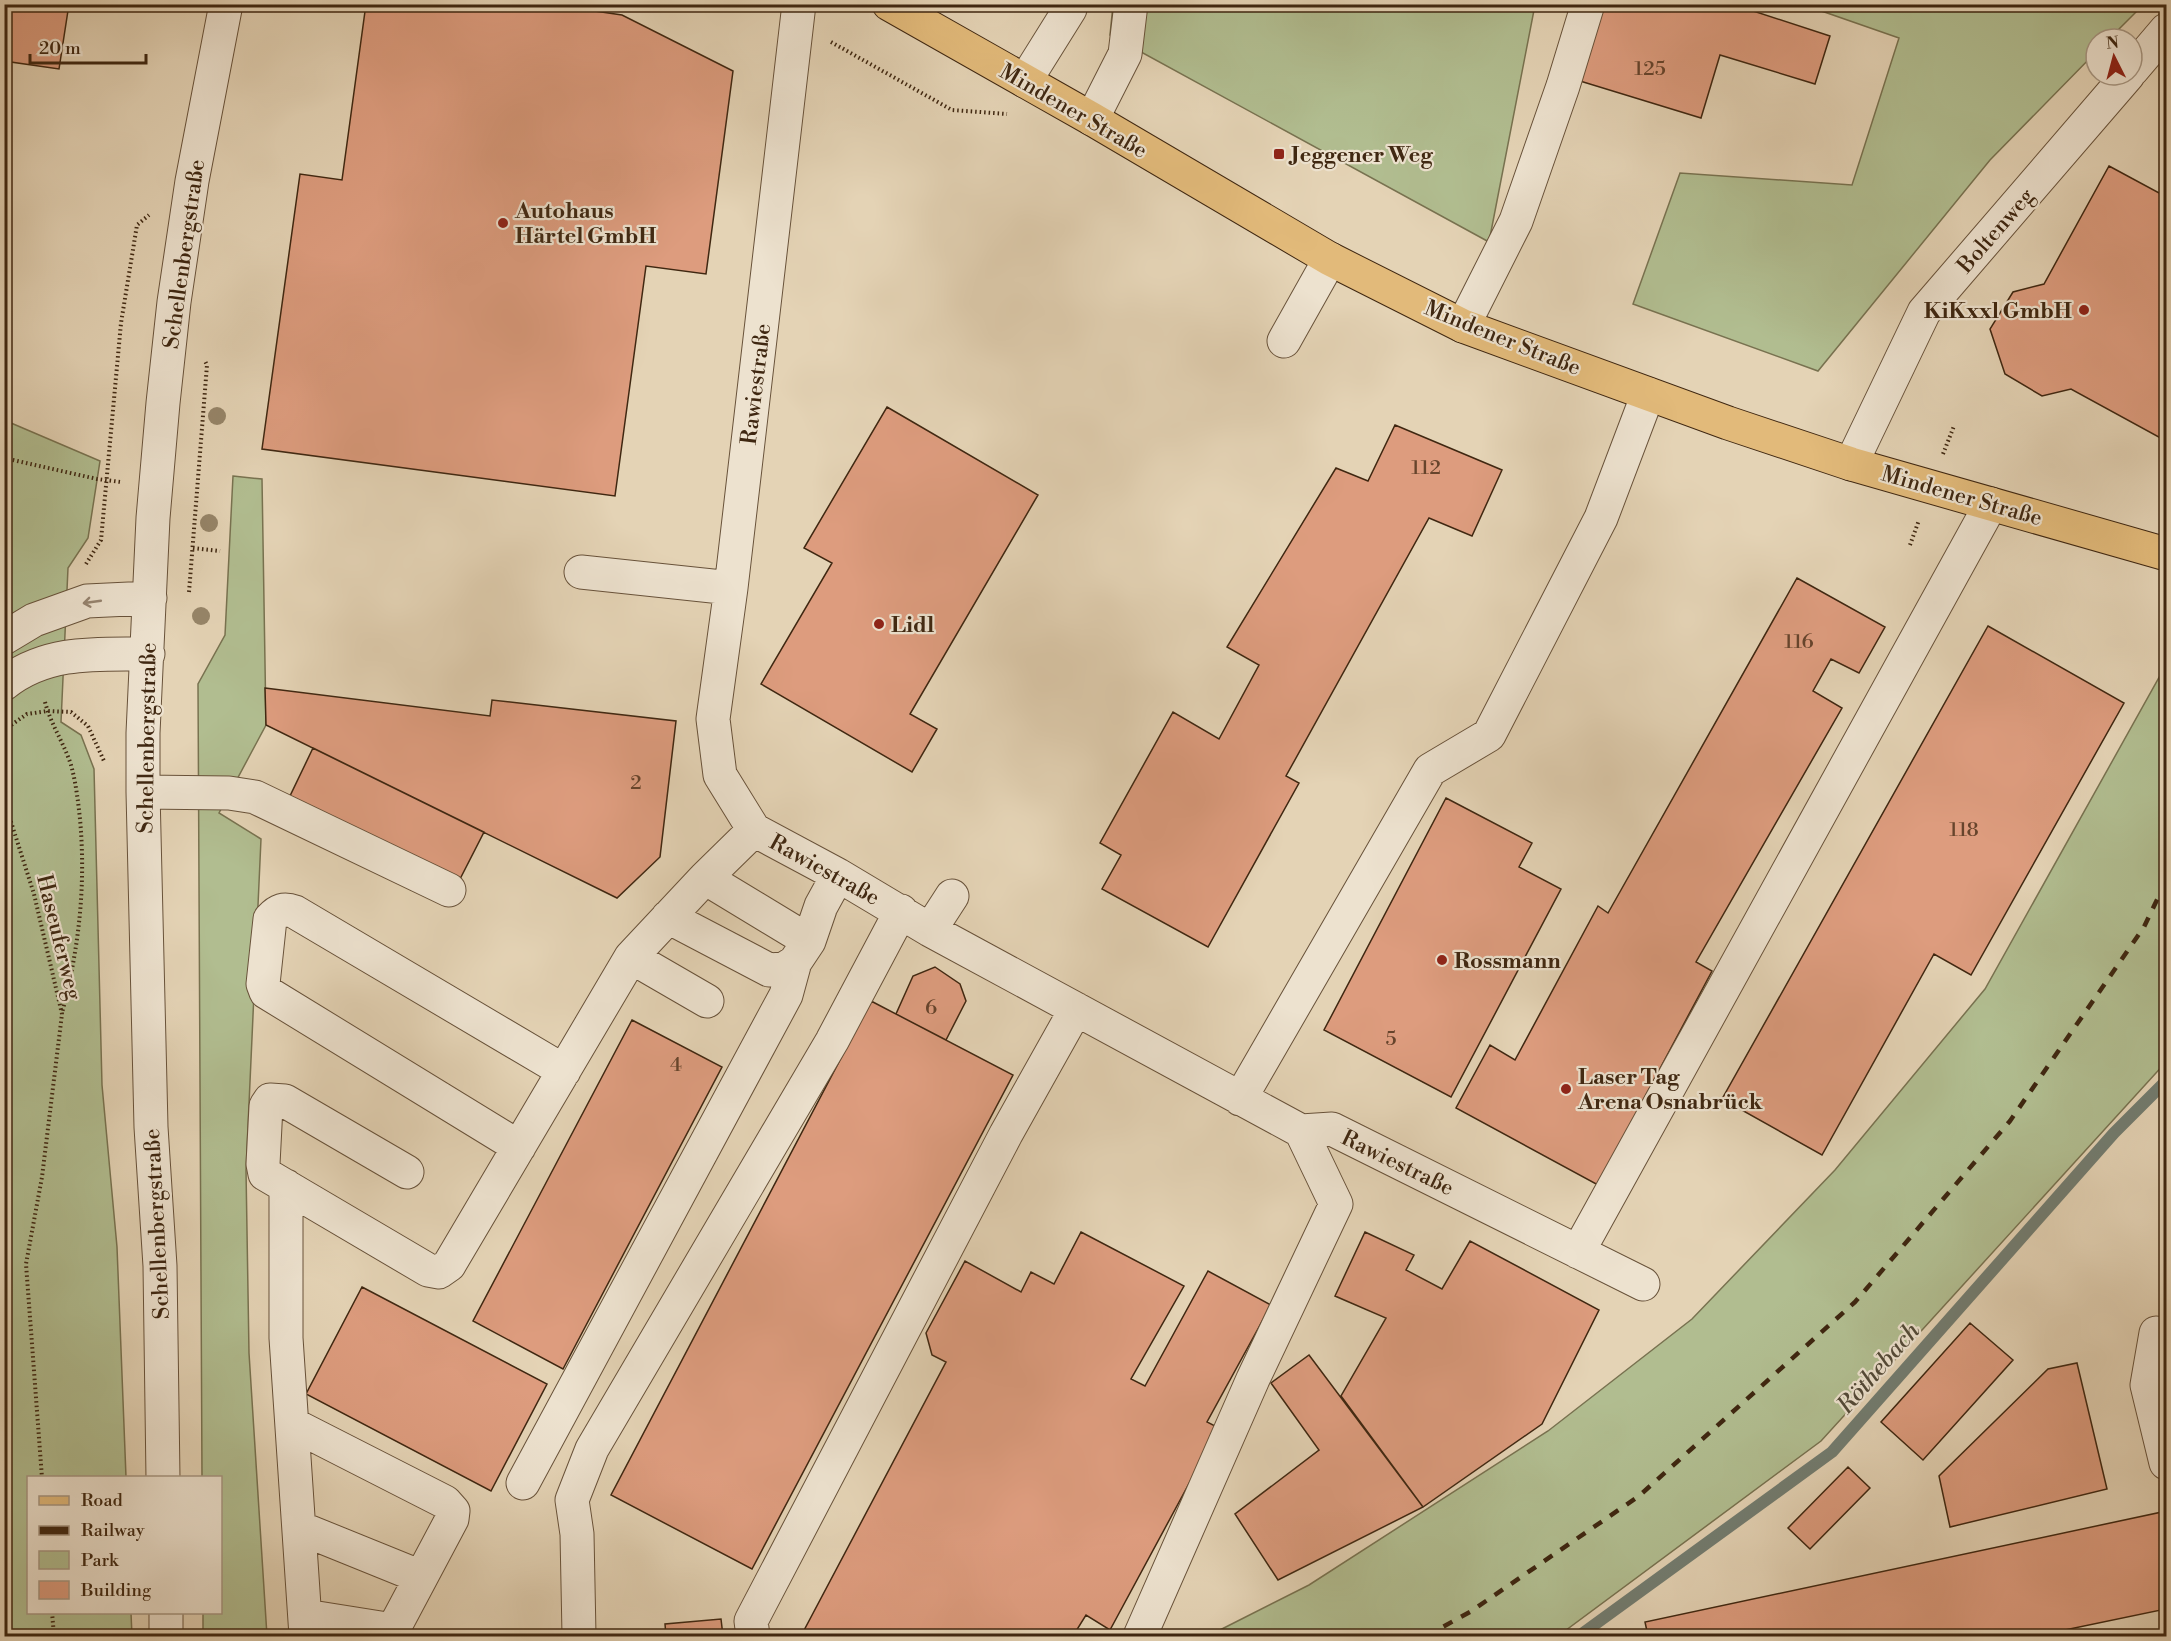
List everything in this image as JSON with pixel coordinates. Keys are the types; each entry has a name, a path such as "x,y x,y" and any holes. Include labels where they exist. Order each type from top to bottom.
{"main road":[{"name":"Mindener Straße","path":"889,4 1330,258 1463,326 1728,423 1851,464 2166,554"}],"street":[{"name":"Schellenbergstraße","path":"163,1476 160,1266 151,1127 143,733 156,484 174,302 192,181 226,4"},
{"path":"1092,119 1125,54 1131,4"},
{"path":"1463,326 1516,221 1563,86 1588,4"},
{"path":"1025,81 1070,9"},
{"name":"Rawiestraße","path":"798,14 731,588 713,719 720,775 754,830 838,875 930,930 1301,1131 1332,1129 1643,1284"},
{"path":"2144,56 2166,30"},
{"name":"Boltenweg","path":"1851,464 1924,312 2118,87"},
{"path":"1284,341 1330,258"},
{"path":"1240,1099 1430,770 1489,735 1601,518 1648,394"},
{"path":"1578,1252 1991,504"},
{"path":"581,572 731,588"},
{"path":"4,638 34,620 87,601 150,598"},
{"path":"4,684 37,664 53,658 88,654 148,654"},
{"path":"143,792 229,793 255,797 449,890"},
{"path":"407,1172 285,1101 270,1100 266,1106 263,1170 265,1174 428,1270 439,1272 449,1265 631,957 705,878 754,830"},
{"path":"523,1483 786,995 821,906 838,875"},
{"path":"705,878 802,951"},
{"path":"930,930 952,896"},
{"path":"519,1147 266,992 263,984 270,919 275,912 285,909 295,912 564,1071"},
{"path":"579,1635 577,1534 572,1500 592,1449 832,1041 901,912"},
{"path":"668,917 769,970 784,969 802,951"},
{"path":"631,957 707,1000"},
{"path":"753,1636 751,1620 1006,1134 1076,1009"},
{"path":"1140,1636 1253,1378 1336,1204 1301,1131"},
{"path":"285,1186 286,1338 292,1425 300,1528 306,1626 393,1633 453,1519 453,1511 449,1506 292,1425"},
{"path":"2160,1329 2147,1385 2166,1463"},
{"path":"300,1528 421,1578"},
{"path":"166,1614 166,1636"}],"path":[{"path":"798,14 952,110"},
{"path":"89,561 101,540 121,323 137,225"},
{"path":"207,365 193,549 220,551"},
{"path":"4,458 107,480 156,484"},
{"path":"4,730 27,714 48,711 71,712 88,726 94,735"},
{"path":"48,711 70,764 77,791 82,846 81,915 74,969 62,1014"},
{"name":"Haseuferweg","path":"4,800 34,894 62,1014 42,1177 26,1264 42,1476"},
{"path":"52,1614 54,1636"}],"green space":[{"path":"1113,5 1535,5 1489,242 1110,35"},
{"path":"1811,5 2143,5 2121,27 2084,27 2084,64 1990,160 1818,371 1633,304 1680,173 1852,185 1899,38 1810,7"},
{"path":"4,420 100,461 88,538 68,568 61,722 81,735 94,769 102,1085 117,1247 126,1476 27,1476 27,1614 131,1614 132,1636 5,1636"},
{"path":"233,476 262,479 266,725 219,813 261,839 246,1170 249,1353 267,1636 203,1636 203,1614 222,1614 222,1476 202,1476 198,684 225,635"},
{"path":"2166,665 2166,1062 1821,1441 1558,1636 1208,1636 1309,1585 1548,1431 1692,1319 1835,1170 1985,989"}],"building":[{"path":"4,4 69,4 59,69 4,61"},
{"name":"Autohaus Härtel GmbH","path":"366,4 547,4 622,15 733,71 706,274 646,266 615,496 262,449 300,174 342,180"},
{"path":"1604,4 1745,4 1744,8 1830,36 1815,84 1720,55 1701,118 1580,81"},
{"name":"KiKxxl GmbH","path":"2109,166 2159,193 2166,179 2166,441 2071,389 2042,396 2005,374 1990,329 2013,292 2044,284"},
{"name":"Lidl","path":"887,407 1038,495 910,714 937,729 912,772 761,684 832,563 804,548"},
{"path":"1395,425 1502,470 1472,536 1429,518 1286,776 1299,783 1208,947 1102,889 1121,855 1100,843 1173,712 1219,739 1259,665 1227,647 1336,468 1368,481"},
{"path":"1797,578 1885,627 1859,673 1831,659 1813,691 1842,708 1696,962 1712,971 1598,1185 1456,1108 1490,1045 1515,1060 1598,906 1608,913"},
{"path":"1988,626 2124,703 1971,975 1934,954 1822,1155 1722,1099"},
{"path":"265,688 490,716 492,700 676,721 660,857 617,898 266,725"},
{"path":"313,748 484,832 460,879 290,796"},
{"name":"Rossmann","path":"1446,798 1532,843 1519,867 1561,889 1451,1097 1324,1030"},
{"path":"935,967 960,984 966,1001 946,1040 896,1014 913,976"},
{"path":"871,1001 1013,1075 752,1569 611,1495"},
{"path":"632,1020 722,1067 563,1369 473,1321"},
{"path":"1081,1232 1184,1286 1131,1379 1145,1386 1208,1271 1271,1305 1207,1422 1219,1428 1110,1630 1086,1615 1073,1636 801,1636 946,1362 932,1355 926,1333 965,1261 1021,1292 1031,1272 1054,1284"},
{"path":"1365,1232 1414,1255 1406,1270 1442,1289 1470,1241 1599,1310 1542,1424 1423,1507 1341,1396 1386,1318 1335,1296"},
{"path":"362,1287 547,1384 491,1491 306,1394"},
{"path":"1970,1323 2013,1360 1923,1460 1881,1422"},
{"path":"1309,1355 1423,1507 1278,1580 1235,1514 1319,1450 1271,1383"},
{"path":"2077,1363 2107,1489 1950,1527 1939,1476 2048,1369"},
{"path":"1848,1467 1870,1488 1810,1549 1788,1528"},
{"path":"2162,1512 2166,1535 2166,1609 2036,1636 1648,1636 1645,1622"},
{"path":"721,1619 723,1636 666,1636 665,1624"}],"waterway":[{"name":"Röthebach","path":"1579,1636 1832,1452 2114,1133 2166,1081"}],"railway":[{"path":"1426,1636 1470,1612 1639,1496 1855,1302 2010,1121 2144,927 2166,881"}],"place":[{"name":"Jeggener Weg","path":"1279,154"},
{"name":"Autohaus Härtel GmbH","path":"503,223"},
{"name":"KiKxxl GmbH","path":"2084,310"},
{"name":"Lidl","path":"879,624"},
{"name":"Rossmann","path":"1442,960"},
{"name":"Laser Tag Arena Osnabrück","path":"1566,1089"}]}
